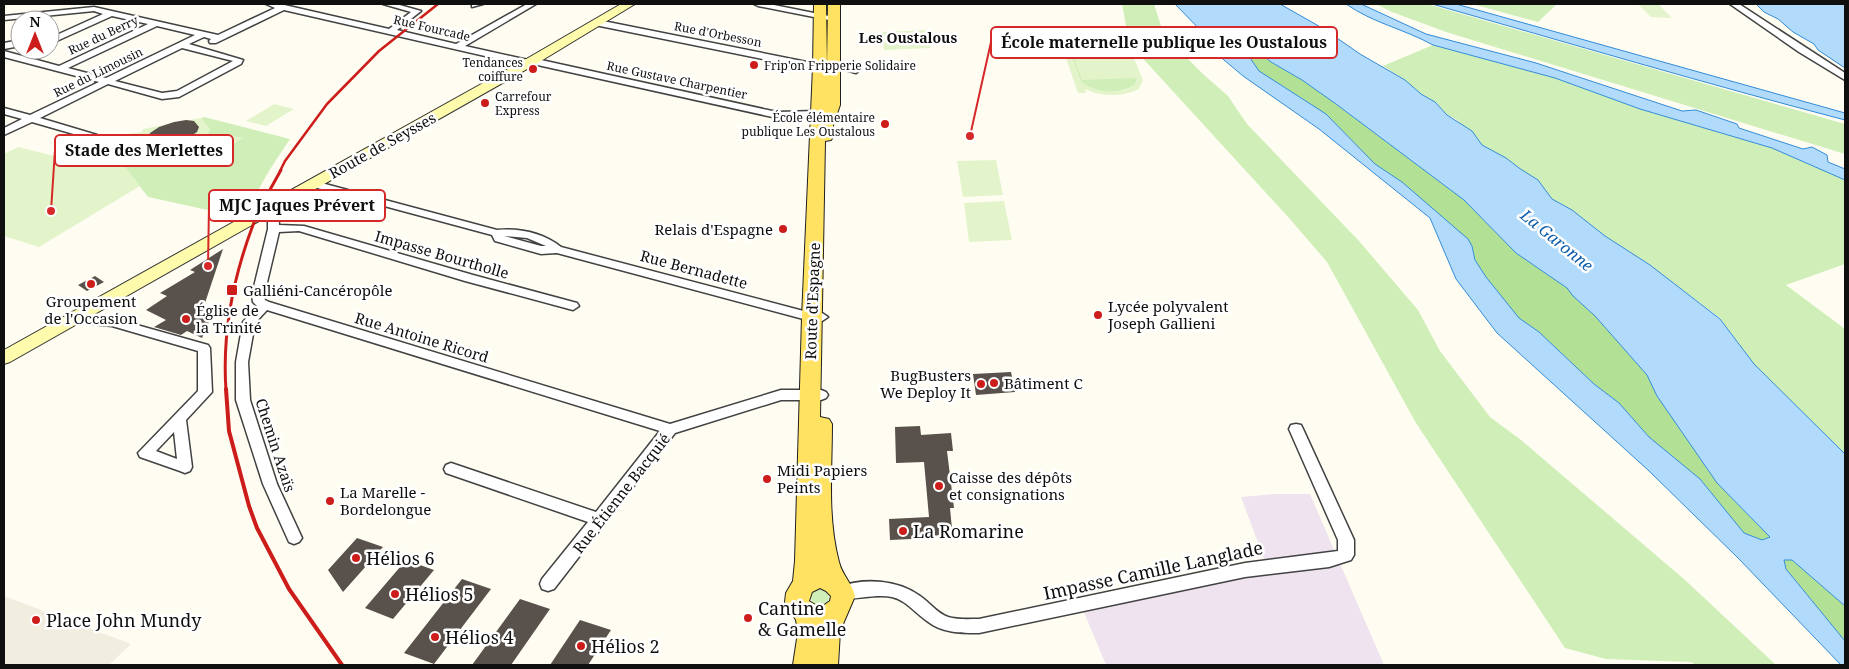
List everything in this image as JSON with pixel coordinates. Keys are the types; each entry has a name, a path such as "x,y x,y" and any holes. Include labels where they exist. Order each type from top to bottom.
{"main road":[{"name":"Route de Seysses","path":"4,358 531,62 630,4"},
{"name":"Route d'Espagne","path":"804,585 816,395 817,317 826,131 833,105 833,67 827,11"},
{"name":"Route d'Espagne","path":"817,317 814,277 818,114 833,67"},
{"name":"Route d'Espagne","path":"816,395 821,529 826,560 837,596"},
{"path":"818,578 837,596 821,618 807,616 802,612 797,602 798,592 804,585 818,578"},
{"path":"826,665 828,632 837,596"},
{"path":"806,665 810,632 807,616"}],"street":[{"name":"Rue Fourcade","path":"270,4 531,62"},
{"path":"387,4 417,11 391,31"},
{"path":"459,46 532,4"},
{"path":"758,4 827,11"},
{"path":"1734,4 1802,50 1845,76"},
{"path":"1741,4 1845,76"},
{"path":"199,49 283,7"},
{"path":"60,12 84,9 113,12 219,38"},
{"path":"60,37 113,12"},
{"name":"Rue du Berry","path":"60,69 156,23"},
{"name":"Rue d'Orbesson","path":"598,23 833,67"},
{"name":"Rue du Limousin","path":"4,132 203,34"},
{"path":"26,60 171,97 239,60 180,45"},
{"name":"Rue Gustave Charpentier","path":"531,62 777,115 818,114"},
{"path":"833,67 856,66"},
{"path":"4,111 94,137"},
{"name":"Rue Bernadette","path":"314,184 496,233 499,239 541,250 558,249 817,317"},
{"path":"265,306 259,302 258,295 274,229 272,206"},
{"name":"Impasse Bourtholle","path":"274,229 300,228 469,278 573,306"},
{"name":"Rue Antoine Ricord","path":"265,306 670,430"},
{"name":"Chemin Azaïs","path":"265,306 249,322 242,362 244,400 270,484 294,538"},
{"path":"82,314 96,321 112,322 204,348 204,392 179,418"},
{"name":"Rue Étienne Bacquié","path":"548,584 670,430 781,395 816,395"},
{"name":"Impasse Camille Langlade","path":"837,596 868,587 885,588 912,599 936,619 947,624 979,626 1245,570 1329,560 1346,555 1346,540 1296,429"},
{"path":"451,469 598,519"}],"shaded area":[{"path":"1275,494 1310,494 1384,665 1106,665 1078,598 1264,559 1241,497"},
{"name":"Place John Mundy","path":"4,596 131,644 109,665 4,665"}],"green space":[{"path":"1122,4 1154,4 1164,35 1228,96 1247,124 1359,241 1418,310 1440,351 1490,417 1521,440 1685,580 1776,665 1696,665 1691,662 1606,659 1565,648 1416,423 1327,262 1137,52 1127,31"},
{"path":"1376,4 1427,4 1845,124 1845,154 1446,32"},
{"path":"1472,4 1557,4 1538,22"},
{"path":"1638,4 1658,4 1672,18 1651,17"},
{"path":"927,30 930,48 884,50 882,32"},
{"path":"1224,31 1235,33 1271,62 1302,80 1336,104 1464,200 1516,253 1567,288 1595,316 1647,375 1657,396 1717,483 1770,537 1762,540 1744,533 1700,479 1649,437 1619,403 1594,384 1539,332 1519,318 1486,277 1475,260 1472,246 1402,182 1375,164 1326,114 1259,71 1248,55 1221,34"},
{"path":"1089,34 1120,40 1130,51 1143,80 1139,89 1119,95 1098,94 1085,89 1086,93 1078,93 1058,35 1064,35 1066,41","holes":["1093,36 1107,38 1122,46 1070,48 1082,80 1136,78 1132,68 1137,79 1135,85 1122,91 1101,91 1081,82 1068,47 1075,40"]},
{"path":"1086,37 1107,38 1120,46 1129,60 1137,79 1135,85 1115,92 1108,92 1094,89 1081,82 1068,47 1075,40"},
{"path":"1433,45 1555,78 1640,109 1772,148 1845,180 1845,264 1786,285 1845,329 1845,454 1754,364 1720,318 1650,265 1605,236 1572,210 1552,199 1538,180 1506,158 1482,145 1456,119 1447,115 1435,102 1383,66"},
{"path":"274,104 294,109 266,126 246,121"},
{"path":"204,117 290,139 272,166 249,212 240,217 148,197 117,157 119,155 139,159 160,159 171,158 190,152 200,144 210,130 201,118"},
{"path":"201,118 210,130 205,138 190,151 171,158 160,159 119,155 141,142 140,140 125,143 127,134 142,132 143,129"},
{"path":"228,135 243,138 218,154 203,150"},
{"path":"78,146 117,157 140,186 39,247 4,236 4,154 18,147 58,157"},
{"path":"996,160 1003,195 963,197 957,161"},
{"path":"1004,201 1012,240 969,242 964,203"},
{"path":"1784,560 1792,560 1845,606 1845,641 1786,569"},
{"path":"820,589 826,592 829,598 826,604 820,607 814,604 811,598 814,592"}],"water":[{"name":"La Garonne","path":"1175,4 1280,4 1405,80 1421,94 1435,102 1447,115 1472,131 1482,145 1506,158 1538,180 1552,199 1572,210 1605,236 1650,265 1720,319 1754,364 1845,454 1845,606 1792,560 1784,560 1786,569 1845,641 1845,665 1841,665 1738,558 1648,470 1497,333 1456,279 1430,218 1319,129 1243,76 1211,49 1207,37","holes":["1224,31 1235,33 1271,62 1302,80 1336,104 1464,200 1516,253 1567,288 1595,316 1647,375 1657,396 1717,483 1770,537 1762,540 1744,533 1700,479 1649,437 1619,403 1594,384 1539,332 1519,318 1486,277 1475,260 1472,246 1468,239 1402,182 1375,164 1326,114 1259,71 1248,55 1222,34"]},
{"path":"1346,4 1361,4 1426,34 1536,63 1682,111 1696,110 1737,124 1739,128 1803,149 1812,147 1827,155 1828,162 1845,169 1845,180 1772,148 1640,109 1555,78 1433,45 1356,11"},
{"path":"1432,4 1456,4 1845,113 1845,120 1690,78"},
{"path":"1756,4 1845,4 1845,68 1818,50 1814,44 1793,32 1778,19 1764,12"}],"building":[{"path":"186,120 194,121 199,127 197,132 188,138 165,145 153,144 146,140 150,133 159,127"},
{"path":"223,249 205,303 195,309 211,317 202,338 187,331 181,335 154,327 166,320 146,310 167,296 160,293 195,272 190,270"},
{"name":"Groupement de l'Occasion","path":"95,276 104,282 87,291 78,285"},
{"name":"Bâtiment C","path":"1011,372 1015,392 976,395 973,374"},
{"name":"Caisse des dépôts et consignations","path":"920,426 921,435 951,433 953,451 947,451 954,508 950,508 952,529 941,530 941,535 932,536 932,538 890,540 889,519 929,517 924,462 896,463 895,427"},
{"name":"Hélios 6","path":"357,538 383,547 343,592 328,570"},
{"name":"Hélios 5","path":"406,560 434,570 393,619 365,608"},
{"name":"Hélios 4","path":"462,579 491,589 434,664 404,653"},
{"path":"520,599 550,609 511,665 472,665"},
{"name":"Hélios 2","path":"580,620 611,630 588,665 550,665"}],"railway":[{"path":"280,171 285,161 327,104 379,51 438,4"},
{"path":"226,390 226,348 230,306 235,285 256,218 281,170"},
{"path":"226,389 229,431 249,506 257,528 289,589 342,665"}],"place":[{"name":"Frip'on Fripperie Solidaire","path":"754,65"},
{"name":"Tendances coiffure","path":"533,69"},
{"name":"Carrefour Express","path":"485,103"},
{"name":"École élémentaire publique Les Oustalous","path":"885,124"},
{"name":"École maternelle publique les Oustalous","path":"970,136"},
{"name":"Stade des Merlettes","path":"51,211"},
{"name":"Relais d'Espagne","path":"783,229"},
{"name":"MJC Jaques Prévert","path":"208,266"},
{"name":"Groupement de l'Occasion","path":"91,284"},
{"name":"Galliéni-Cancéropôle","path":"232,290"},
{"name":"Lycée polyvalent Joseph Gallieni","path":"1098,315"},
{"name":"Église de la Trinité","path":"186,319"},
{"name":"Bâtiment C","path":"994,383"},
{"name":"BugBusters We Deploy It","path":"981,384"},
{"name":"Midi Papiers Peints","path":"767,479"},
{"name":"Caisse des dépôts et consignations","path":"939,486"},
{"name":"La Marelle - Bordelongue","path":"330,501"},
{"name":"La Romarine","path":"903,531"},
{"name":"Hélios 6","path":"356,558"},
{"name":"Hélios 5","path":"395,594"},
{"name":"Cantine & Gamelle","path":"748,618"},
{"name":"Place John Mundy","path":"36,620"},
{"name":"Hélios 4","path":"435,637"},
{"name":"Hélios 2","path":"581,646"}],"district":[{"name":"Les Oustalous","path":"908,37"}]}
